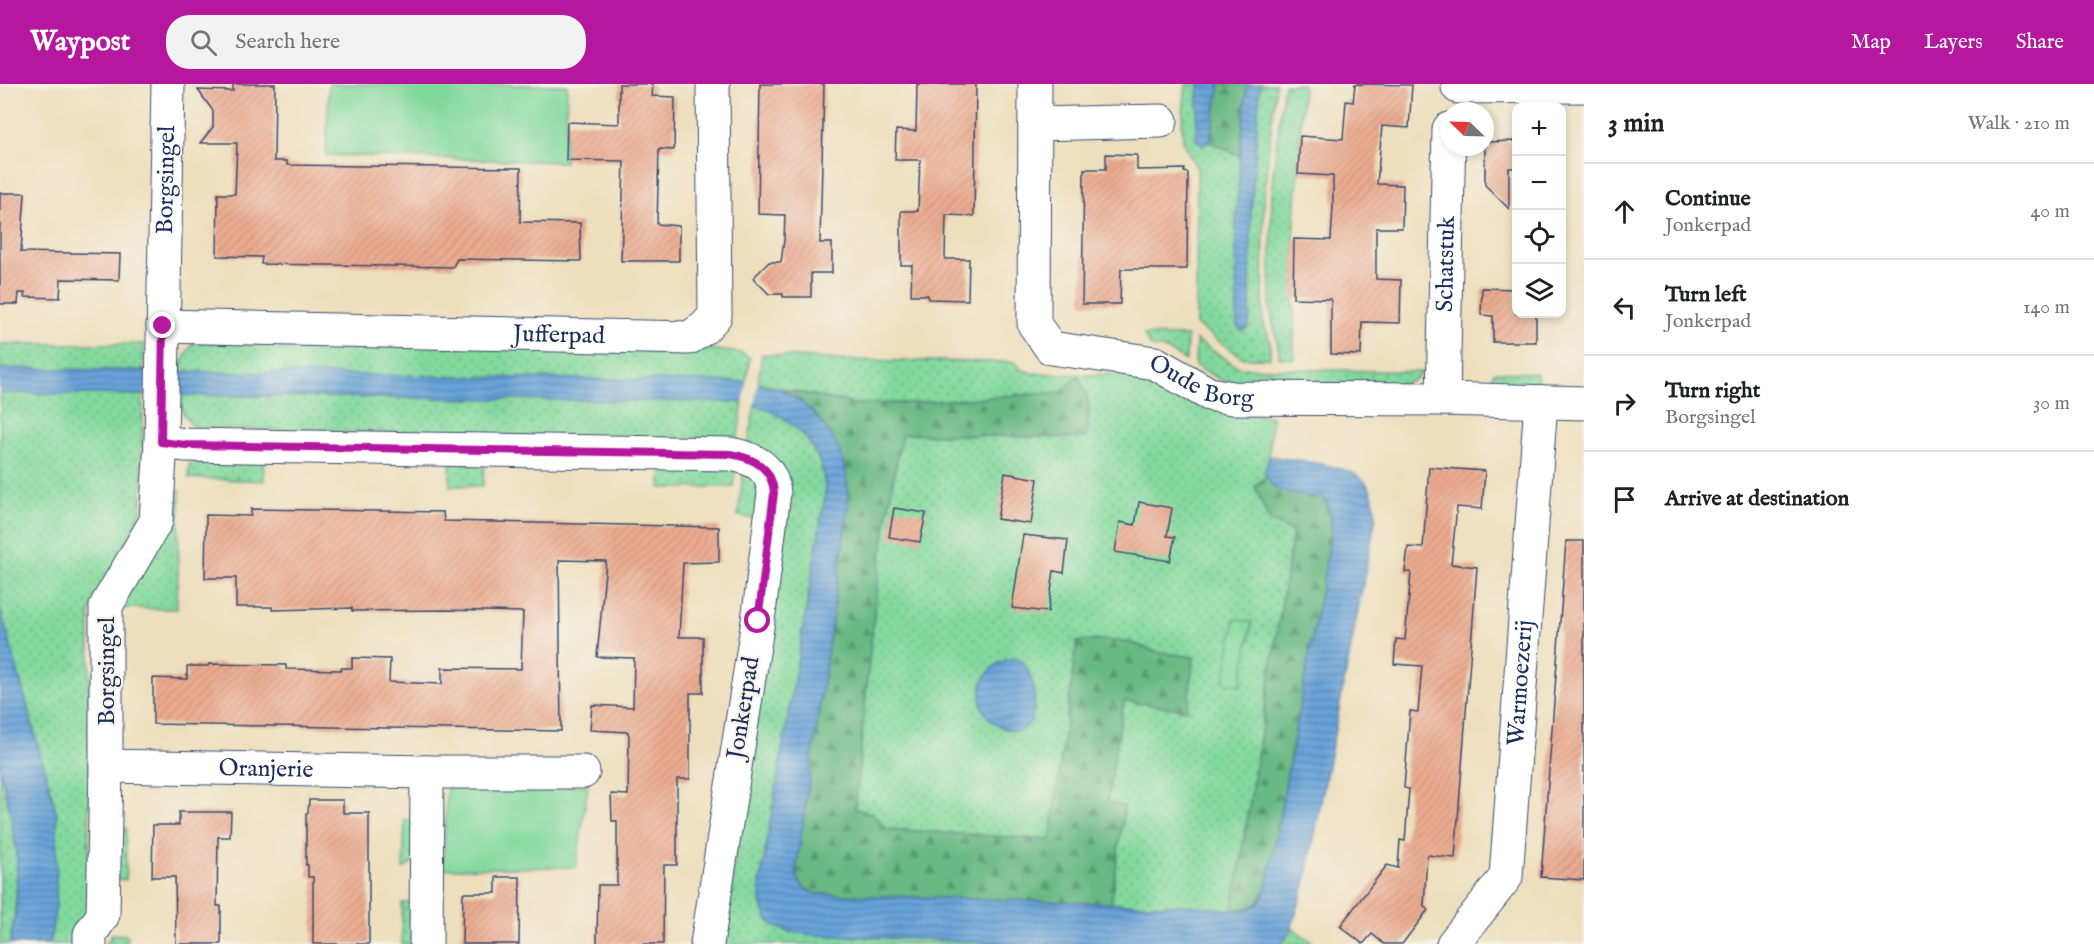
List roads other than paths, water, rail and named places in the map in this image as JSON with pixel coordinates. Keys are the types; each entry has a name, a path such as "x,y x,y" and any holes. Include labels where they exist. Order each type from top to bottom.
{"street":[{"name":"Borgsingel","path":"90,944 90,934 104,915 106,606 156,521 161,442 168,84"},
{"name":"Jufferpad","path":"163,326 689,338 704,328 715,316 713,84"},
{"name":"Oude Borg","path":"1035,84 1034,324 1051,348 1155,363 1209,394 1232,398 1443,399 1584,403"},
{"path":"1456,94 1584,86"},
{"path":"1035,124 1161,121"},
{"name":"Schatstuk","path":"1443,399 1448,156"},
{"name":"Warmoezerij","path":"1453,944 1506,877 1541,402"},
{"name":"Jonkerpad","path":"161,442 198,445 730,454 741,456 766,470 773,480 774,493 758,621 707,944"},
{"name":"Oranjerie","path":"106,766 427,772 583,772"},
{"path":"426,944 427,772"}],"water":[{"path":"1199,84 1220,84 1210,141 1203,145 1196,140"},
{"path":"1247,84 1260,84 1251,212 1250,319 1248,328 1241,331 1237,326 1236,225"},
{"path":"0,368 746,382 762,384 792,396 805,405 827,429 842,458 848,490 848,509 796,871 802,885 816,894 1200,906 1233,910 1256,905 1264,896 1268,881 1330,540 1331,522 1330,511 1321,496 1309,497 1283,492 1272,485 1265,473 1269,456 1331,466 1353,473 1368,486 1376,517 1305,885 1293,923 1281,944 1048,944 816,935 790,932 773,925 763,910 760,883 825,497 820,462 803,434 791,423 760,407 743,402 0,393"},
{"path":"0,608 57,814 56,904 50,944 10,944 16,909 17,861 12,821 0,769"},
{"path":"1016,658 1031,678 1034,696 1030,722 1024,729 1017,731 997,725 987,716 982,704 981,692 984,680 991,669 1002,662"}]}
